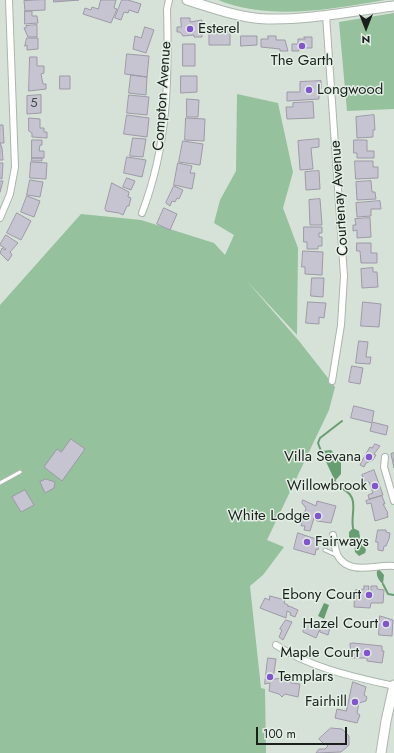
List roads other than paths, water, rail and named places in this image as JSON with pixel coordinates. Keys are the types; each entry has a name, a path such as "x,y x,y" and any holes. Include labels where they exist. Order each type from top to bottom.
{"main road":[{"path":"187,0 199,2 238,16 266,19 326,15 394,6"},
{"path":"381,753 394,685"}],"street":[{"path":"0,218 10,194 15,167 9,0"},
{"name":"Compton Avenue","path":"142,213 154,180 164,132 168,72 167,9 169,0"},
{"name":"Courtenay Avenue","path":"326,15 344,276 341,325 332,382"},
{"path":"385,457 384,467 394,501"},
{"path":"377,464 384,467"},
{"path":"333,535 338,556 346,564 362,568 394,566"},
{"path":"276,645 312,662 361,678 394,685"}],"lane":[{"path":"0,483 20,472"},
{"path":"325,550 338,556"}],"waterway":[{"path":"321,451 318,443 320,438 342,421"},
{"path":"335,481 338,487 345,490 353,499 353,528"},
{"path":"383,584 388,594 394,595"}],"place":[{"name":"Esterel","path":"190,29"},
{"name":"The Garth","path":"302,46"},
{"name":"Longwood","path":"309,90"},
{"name":"Villa Sevana","path":"369,457"},
{"name":"Willowbrook","path":"375,486"},
{"name":"White Lodge","path":"318,516"},
{"name":"Fairways","path":"307,542"},
{"name":"Ebony Court","path":"369,595"},
{"name":"Hazel Court","path":"386,624"},
{"name":"Maple Court","path":"367,653"},
{"name":"Templars","path":"270,677"},
{"name":"Fairhill","path":"355,702"}]}
